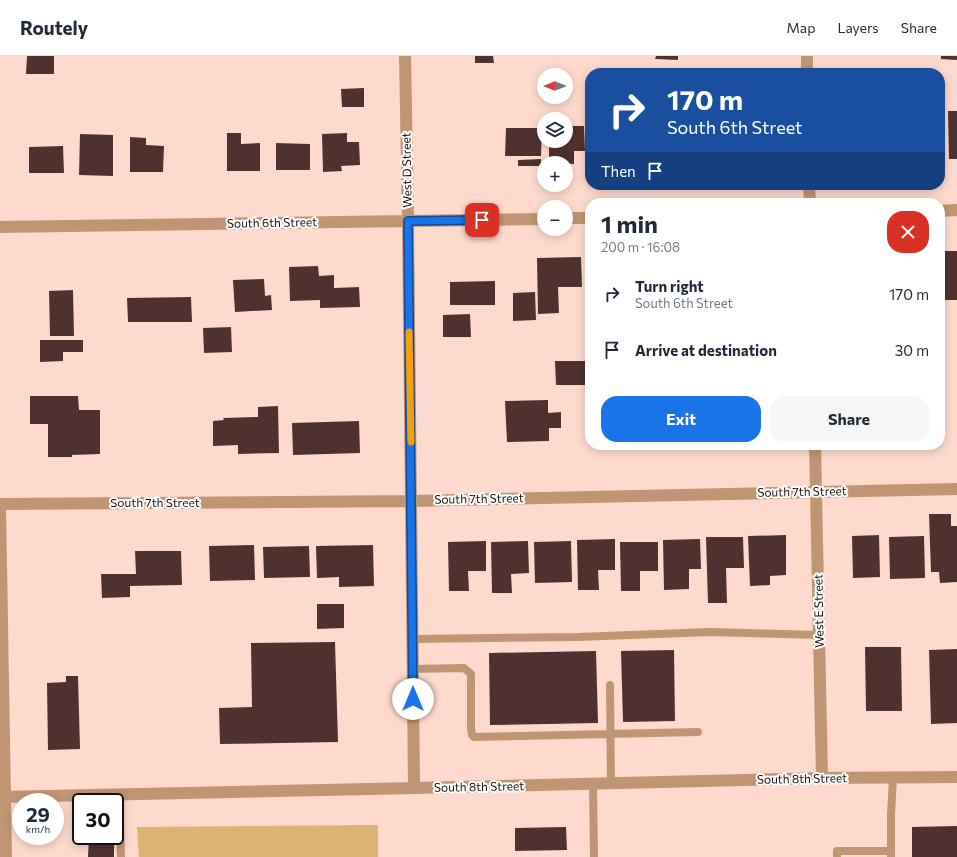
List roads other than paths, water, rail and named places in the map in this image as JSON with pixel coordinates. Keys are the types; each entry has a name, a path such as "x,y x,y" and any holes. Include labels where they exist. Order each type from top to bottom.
{"street":[{"name":"West D Street","path":"405,56 414,788"},
{"path":"807,56 807,68"},
{"path":"945,211 957,210"},
{"path":"573,218 585,218"},
{"name":"South 6th Street","path":"0,227 537,219"},
{"name":"West E Street","path":"815,450 822,778"},
{"name":"South 7th Street","path":"0,505 411,501 957,489"},
{"path":"0,505 2,797 6,857"},
{"name":"South 8th Street","path":"124,794 822,778 957,778"},
{"name":"South 8th Street","path":"2,797 72,795"}],"lane":[{"path":"413,639 578,637 710,632 819,635"},
{"path":"413,669 464,668 471,674 471,727 472,735 474,737 698,732"},
{"path":"610,685 611,784"},
{"path":"837,857 837,851 891,854 893,778"},
{"path":"593,784 594,857"},
{"path":"121,845 121,857"}]}
